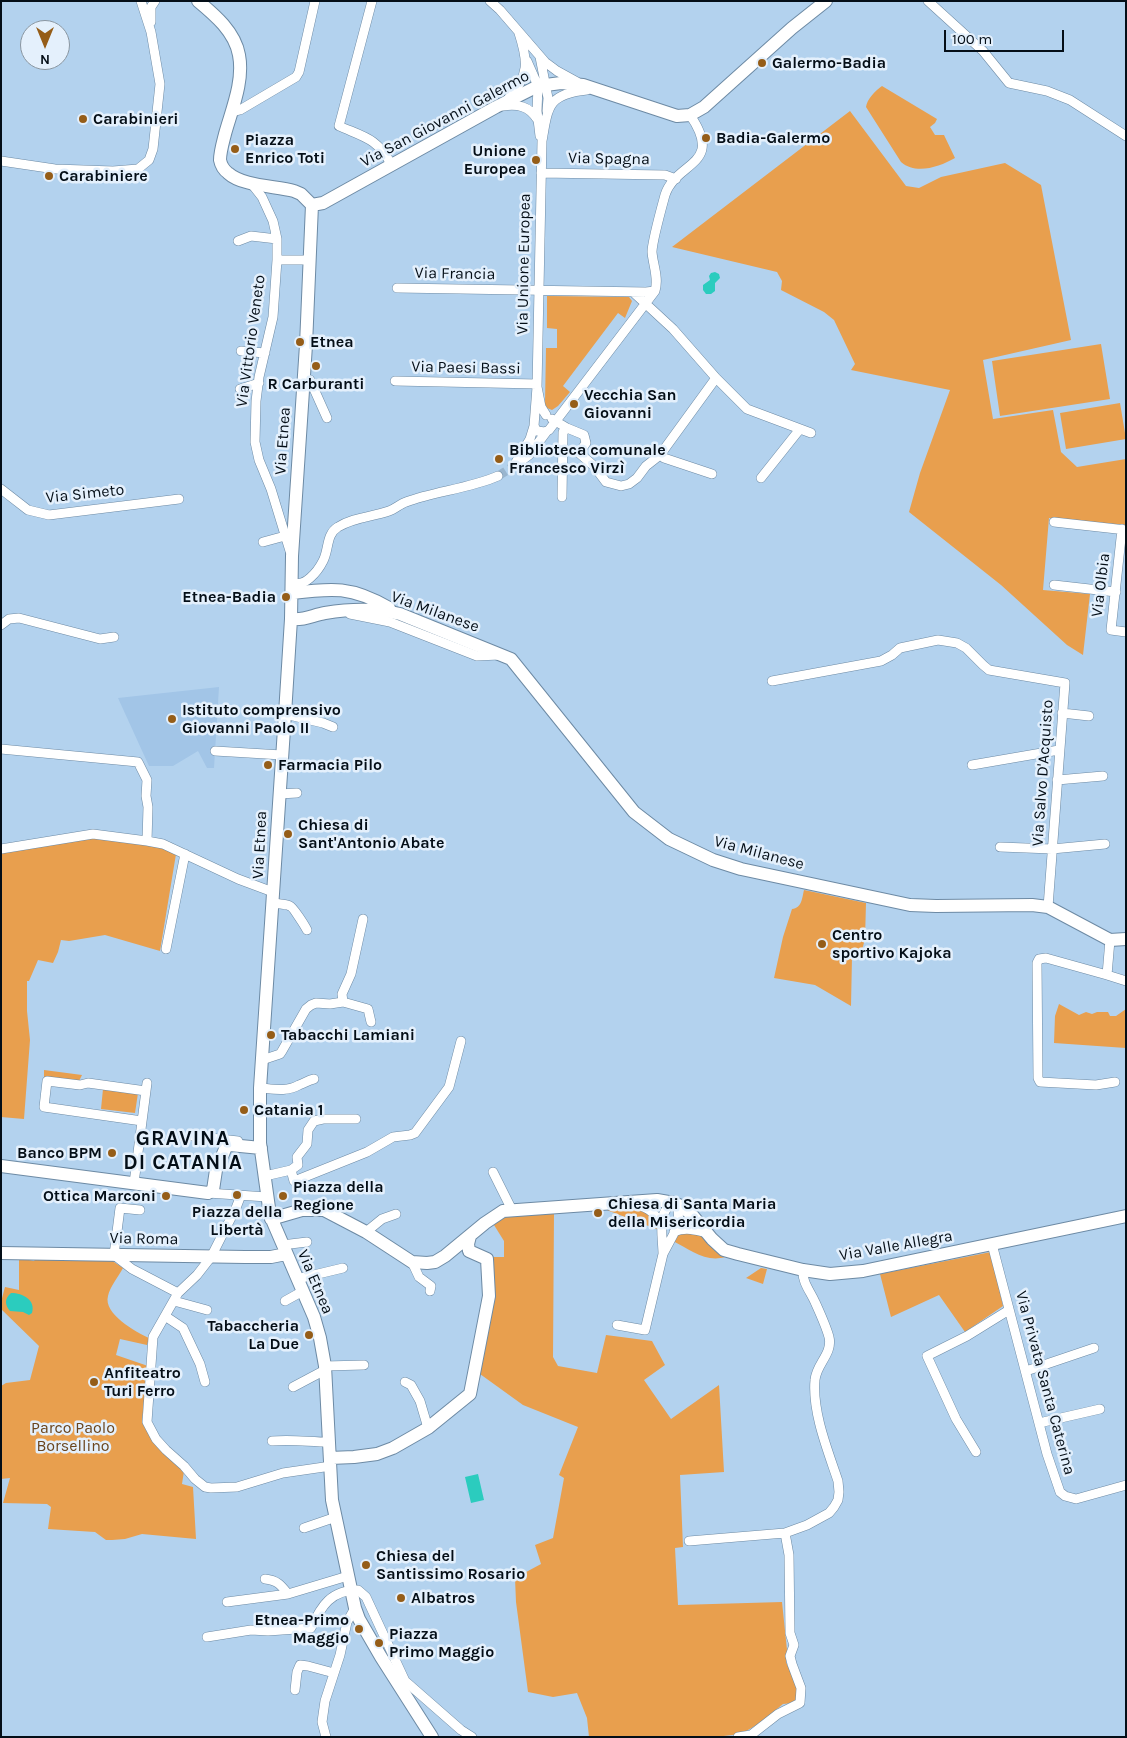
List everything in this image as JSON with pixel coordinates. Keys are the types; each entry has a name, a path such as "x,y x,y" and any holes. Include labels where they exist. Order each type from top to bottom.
{"main road":[{"path":"198,1 224,26 235,42 239,54 238,89 222,146 221,165 229,175 250,183 277,187 301,194 312,205"},
{"path":"690,115 704,107 792,28 826,1"},
{"name":"Via San Giovanni Galermo","path":"312,205 316,200 330,196 500,105 542,86 561,83 589,87 677,116 690,115"},
{"path":"277,187 297,187 330,196"},
{"name":"Via Etnea","path":"312,205 292,556 299,587 291,619 279,794 260,1088 261,1145 271,1219 303,1291 320,1338 325,1368 332,1500 355,1608 359,1619 381,1657 432,1737"},
{"path":"299,587 349,591 383,604 400,614"},
{"name":"Via Milanese","path":"291,619 304,619 320,614 374,609 400,614 512,659 634,812 669,839 713,860 741,869 910,904 936,906 1048,906 1110,940"},
{"path":"1110,940 1126,939"},
{"path":"1,1166 208,1193 213,1190 216,1170 226,1147 230,1145 261,1145"},
{"name":"Via Valle Allegra","path":"445,1256 496,1214 503,1211 626,1201 657,1200 674,1203 693,1216 724,1250 808,1271 830,1274 863,1271 1126,1216"},
{"path":"271,1219 302,1210 324,1210 366,1232 412,1262 435,1262 445,1256 464,1253 487,1259 489,1296 470,1394 428,1428 393,1448 376,1454 330,1462"},
{"path":"470,1236 468,1248 472,1254"},
{"name":"Via Roma","path":"1,1252 121,1258 271,1257 284,1249"}],"street":[{"path":"1,161 47,168 86,170 134,170 146,164 153,154 160,95 159,74 151,32 141,1"},
{"path":"151,32 151,7 155,1"},
{"path":"232,112 240,110 296,77 315,1"},
{"path":"372,1 339,126 371,140 381,148 391,164"},
{"path":"490,1 518,30 539,56 557,71 589,87"},
{"path":"928,1 983,51 1009,83 1061,96 1126,136"},
{"path":"518,30 527,61 548,98 542,141"},
{"path":"539,56 542,86 538,120 542,141"},
{"path":"500,105 512,95 520,82 526,70 527,61"},
{"path":"547,111 555,100 566,93 589,87"},
{"path":"500,105 523,106 532,112 538,120"},
{"path":"537,386 535,422 530,439 514,466 530,455 550,422 655,291 657,284 652,250 666,195 669,186 696,161 701,152 701,140 697,127 690,115"},
{"name":"Via Unione Europea","path":"537,386 542,141"},
{"name":"Via Spagna","path":"541,173 665,175 676,178"},
{"name":"Via Vittorio Veneto","path":"250,183 267,206 273,221 277,239 278,260 273,317 258,384 256,442 259,460 271,489 292,556"},
{"path":"238,241 251,236 277,239"},
{"path":"278,260 310,260"},
{"name":"Via Francia","path":"397,288 655,291"},
{"path":"634,292 748,409 811,433"},
{"path":"241,351 265,353"},
{"path":"535,422 540,415 550,422 584,435 586,443 579,453 581,456 594,466 604,480 621,486 632,482 646,466 660,455 716,378"},
{"path":"303,380 310,380 327,418"},
{"name":"Via Paesi Bassi","path":"395,382 537,386"},
{"path":"240,389 258,384"},
{"path":"537,386 541,407 550,422"},
{"path":"535,422 539,432 550,422"},
{"path":"562,496 563,432 567,428"},
{"path":"761,478 800,429"},
{"path":"660,455 712,474"},
{"path":"299,587 322,562 330,537 336,528 360,518 388,511 406,502 498,476"},
{"name":"Via Simeto","path":"1,489 28,510 49,514 179,499"},
{"path":"1054,522 1124,530"},
{"name":"Via Olbia","path":"1124,530 1111,630 1126,632"},
{"path":"263,542 285,536"},
{"path":"1054,585 1116,592"},
{"path":"337,612 390,622 477,656 503,655"},
{"path":"1,625 9,619 19,618 100,639 114,637"},
{"name":"Via Salvo D'Acquisto","path":"772,681 881,661 900,648 938,640 947,641 966,648 989,670 1065,683 1048,906"},
{"path":"1062,713 1089,716"},
{"path":"285,714 333,727"},
{"path":"1,749 138,762 147,780 147,840"},
{"path":"972,765 1059,750"},
{"path":"215,751 282,755"},
{"path":"1057,780 1103,776"},
{"path":"279,794 298,793"},
{"path":"1,850 92,834 147,840 164,844 290,906 295,915 302,920 307,930"},
{"path":"1000,847 1052,849 1105,844"},
{"path":"166,949 185,854"},
{"path":"343,1002 342,994 351,974 363,919"},
{"path":"1107,975 1110,940"},
{"path":"1115,1082 1096,1084 1040,1082 1038,1078 1037,964 1039,959 1046,958 1126,981"},
{"path":"262,1060 280,1054 306,1009 316,1003 330,1004 343,1002 368,1009 371,1022"},
{"path":"290,1170 294,1181 298,1180 367,1152 393,1137 415,1133 449,1087 461,1041"},
{"path":"260,1088 284,1090 314,1079"},
{"path":"134,1183 147,1087 88,1083 80,1085 47,1081 44,1107 142,1121"},
{"path":"265,1176 290,1170 298,1166 297,1157 307,1144 308,1130 314,1121 323,1119 356,1119"},
{"path":"192,1136 261,1145"},
{"path":"492,1172 512,1210"},
{"path":"208,1193 267,1197"},
{"path":"241,1195 211,1257 176,1297 153,1337 147,1422 156,1439 195,1479 211,1488 237,1487 283,1473 330,1462"},
{"path":"626,1201 652,1211 656,1214 662,1227"},
{"path":"617,1325 645,1330 663,1254 680,1220 674,1203 669,1204 664,1211 662,1227 663,1254"},
{"path":"140,1210 120,1208 121,1258 176,1297 207,1310"},
{"path":"366,1232 382,1220 396,1214"},
{"path":"674,1232 680,1229 690,1229 707,1233"},
{"path":"284,1249 308,1242"},
{"name":"Via Privata Santa Caterina","path":"992,1244 1039,1424 1060,1492 1065,1496 1076,1498 1126,1485"},
{"path":"412,1262 419,1277 431,1286 430,1291"},
{"path":"297,1279 343,1268"},
{"path":"689,1541 785,1533 807,1525 829,1513 838,1500 840,1492 838,1481 820,1423 816,1400 815,1376 830,1345 816,1304 812,1278 808,1271"},
{"path":"285,1301 303,1291"},
{"path":"976,1452 956,1419 927,1356 967,1336 1009,1310"},
{"path":"166,1316 183,1328 200,1364 205,1382"},
{"path":"1026,1372 1094,1348"},
{"path":"293,1387 325,1368 364,1365"},
{"path":"405,1382 411,1385 420,1401 428,1428"},
{"path":"1039,1424 1100,1409"},
{"path":"272,1441 291,1439 309,1442 329,1442"},
{"path":"304,1528 336,1517"},
{"path":"738,1737 751,1735 786,1709 800,1704 801,1688 790,1656 794,1645 790,1633 789,1554 785,1533"},
{"path":"227,1602 288,1594 348,1576"},
{"path":"265,1579 274,1580 288,1594"},
{"path":"206,1637 251,1630 268,1632 311,1628 325,1602 352,1590 358,1590 366,1597 405,1680 461,1730 472,1737"},
{"path":"326,1737 322,1722 323,1713 347,1622 355,1608"},
{"path":"295,1690 297,1672 300,1665 334,1673"}],"shaded area":[{"path":"711,273 719,274 720,278 715,283 715,291 711,294 706,294 703,290 703,285 710,280 709,276"},
{"name":"Istituto comprensivo Giovanni Paolo II","path":"219,687 214,768 207,768 198,751 173,766 149,766 118,698"},
{"path":"11,1293 20,1294 28,1298 32,1304 32,1313 29,1315 23,1312 10,1311 6,1302"},
{"path":"478,1474 484,1500 471,1503 465,1477"}],"green space":[{"path":"882,86 937,119 930,127 935,135 944,135 955,158 935,167 920,169 907,166 901,162 866,107 872,95"},
{"path":"850,111 906,186 919,188 941,177 1005,163 1041,185 1071,340 983,360 993,419 1053,410 1061,452 1077,467 1126,459 1126,525 1049,518 1043,590 1090,594 1083,655 1067,645 1001,585 909,512 920,473 950,390 851,370 855,364 834,320 824,312 781,290 782,281 777,272 672,247"},
{"path":"547,296 629,297 632,301 625,318 618,313 563,386 570,392 552,410 547,408 545,404 546,348 557,348 557,329 547,328"},
{"path":"1101,344 1110,399 1000,416 992,361"},
{"path":"1120,403 1126,439 1066,449 1060,413"},
{"path":"93,838 160,846 176,854 160,951 105,935 69,941 61,940 53,963 38,960 29,981 27,981 27,1011 30,1040 24,1119 1,1117 1,853"},
{"name":"Centro sportivo Kajoka","path":"804,890 866,903 865,939 862,950 852,957 851,1006 815,985 774,978 783,937 792,909 800,905"},
{"path":"1059,1004 1079,1015 1086,1012 1092,1014 1108,1012 1110,1016 1116,1016 1126,1009 1126,1048 1054,1043 1055,1016"},
{"path":"44,1070 82,1075 79,1081 44,1077"},
{"path":"103,1089 138,1093 135,1113 101,1109"},
{"path":"629,1208 647,1214 659,1230 604,1209"},
{"path":"554,1213 553,1357 558,1366 597,1373 606,1335 652,1341 665,1365 644,1380 671,1419 719,1385 724,1472 680,1475 683,1547 675,1548 678,1605 782,1602 787,1650 786,1662 795,1681 798,1698 793,1703 783,1704 760,1723 741,1734 715,1737 589,1737 587,1718 577,1693 553,1697 528,1692 516,1602 515,1578 541,1564 535,1545 553,1538 564,1478 559,1475 578,1427 523,1405 480,1374 493,1299 493,1257 504,1257 504,1241 494,1225 500,1220 514,1215"},
{"path":"684,1232 701,1236 714,1250 725,1257 704,1257 673,1241 679,1234"},
{"path":"991,1252 1003,1306 965,1332 939,1295 891,1317 880,1274"},
{"name":"Parco Paolo Borsellino","path":"19,1257 27,1257 29,1260 34,1261 37,1257 108,1258 123,1268 110,1289 108,1303 110,1309 122,1322 149,1338 147,1345 120,1339 116,1355 148,1366 145,1374 147,1375 146,1383 142,1389 145,1391 142,1422 152,1440 184,1471 182,1484 193,1487 196,1539 142,1534 125,1539 106,1540 95,1532 48,1529 51,1507 47,1504 3,1503 10,1478 1,1479 1,1386 6,1383 30,1380 39,1346 1,1309 5,1287 19,1290"},
{"path":"761,1268 767,1269 763,1284 746,1278"}],"tunnel":[{"path":"498,476 514,466"}],"place":[{"name":"Galermo-Badia","path":"762,63"},
{"name":"Carabinieri","path":"83,119"},
{"name":"Badia-Galermo","path":"706,138"},
{"name":"Piazza Enrico Toti","path":"235,149"},
{"name":"Unione Europea","path":"536,160"},
{"name":"Carabiniere","path":"49,176"},
{"name":"Etnea","path":"300,342"},
{"name":"R Carburanti","path":"316,366"},
{"name":"Vecchia San Giovanni","path":"574,404"},
{"name":"Biblioteca comunale Francesco Virzì","path":"499,459"},
{"name":"Etnea-Badia","path":"286,597"},
{"name":"Istituto comprensivo Giovanni Paolo II","path":"172,719"},
{"name":"Farmacia Pilo","path":"268,765"},
{"name":"Chiesa di Sant'Antonio Abate","path":"288,834"},
{"name":"Centro sportivo Kajoka","path":"822,944"},
{"name":"Tabacchi Lamiani","path":"271,1035"},
{"name":"Catania 1","path":"244,1110"},
{"name":"Banco BPM","path":"112,1153"},
{"name":"Piazza della Libertà","path":"237,1195"},
{"name":"Ottica Marconi","path":"166,1196"},
{"name":"Piazza della Regione","path":"283,1196"},
{"name":"Chiesa di Santa Maria della Misericordia","path":"598,1213"},
{"name":"Tabaccheria La Due","path":"309,1335"},
{"name":"Anfiteatro Turi Ferro","path":"94,1382"},
{"name":"Chiesa del Santissimo Rosario","path":"366,1565"},
{"name":"Albatros","path":"401,1598"},
{"name":"Etnea-Primo Maggio","path":"359,1629"},
{"name":"Piazza Primo Maggio","path":"379,1643"}],"district":[{"name":"GRAVINA DI CATANIA","path":"183,1151"}]}
